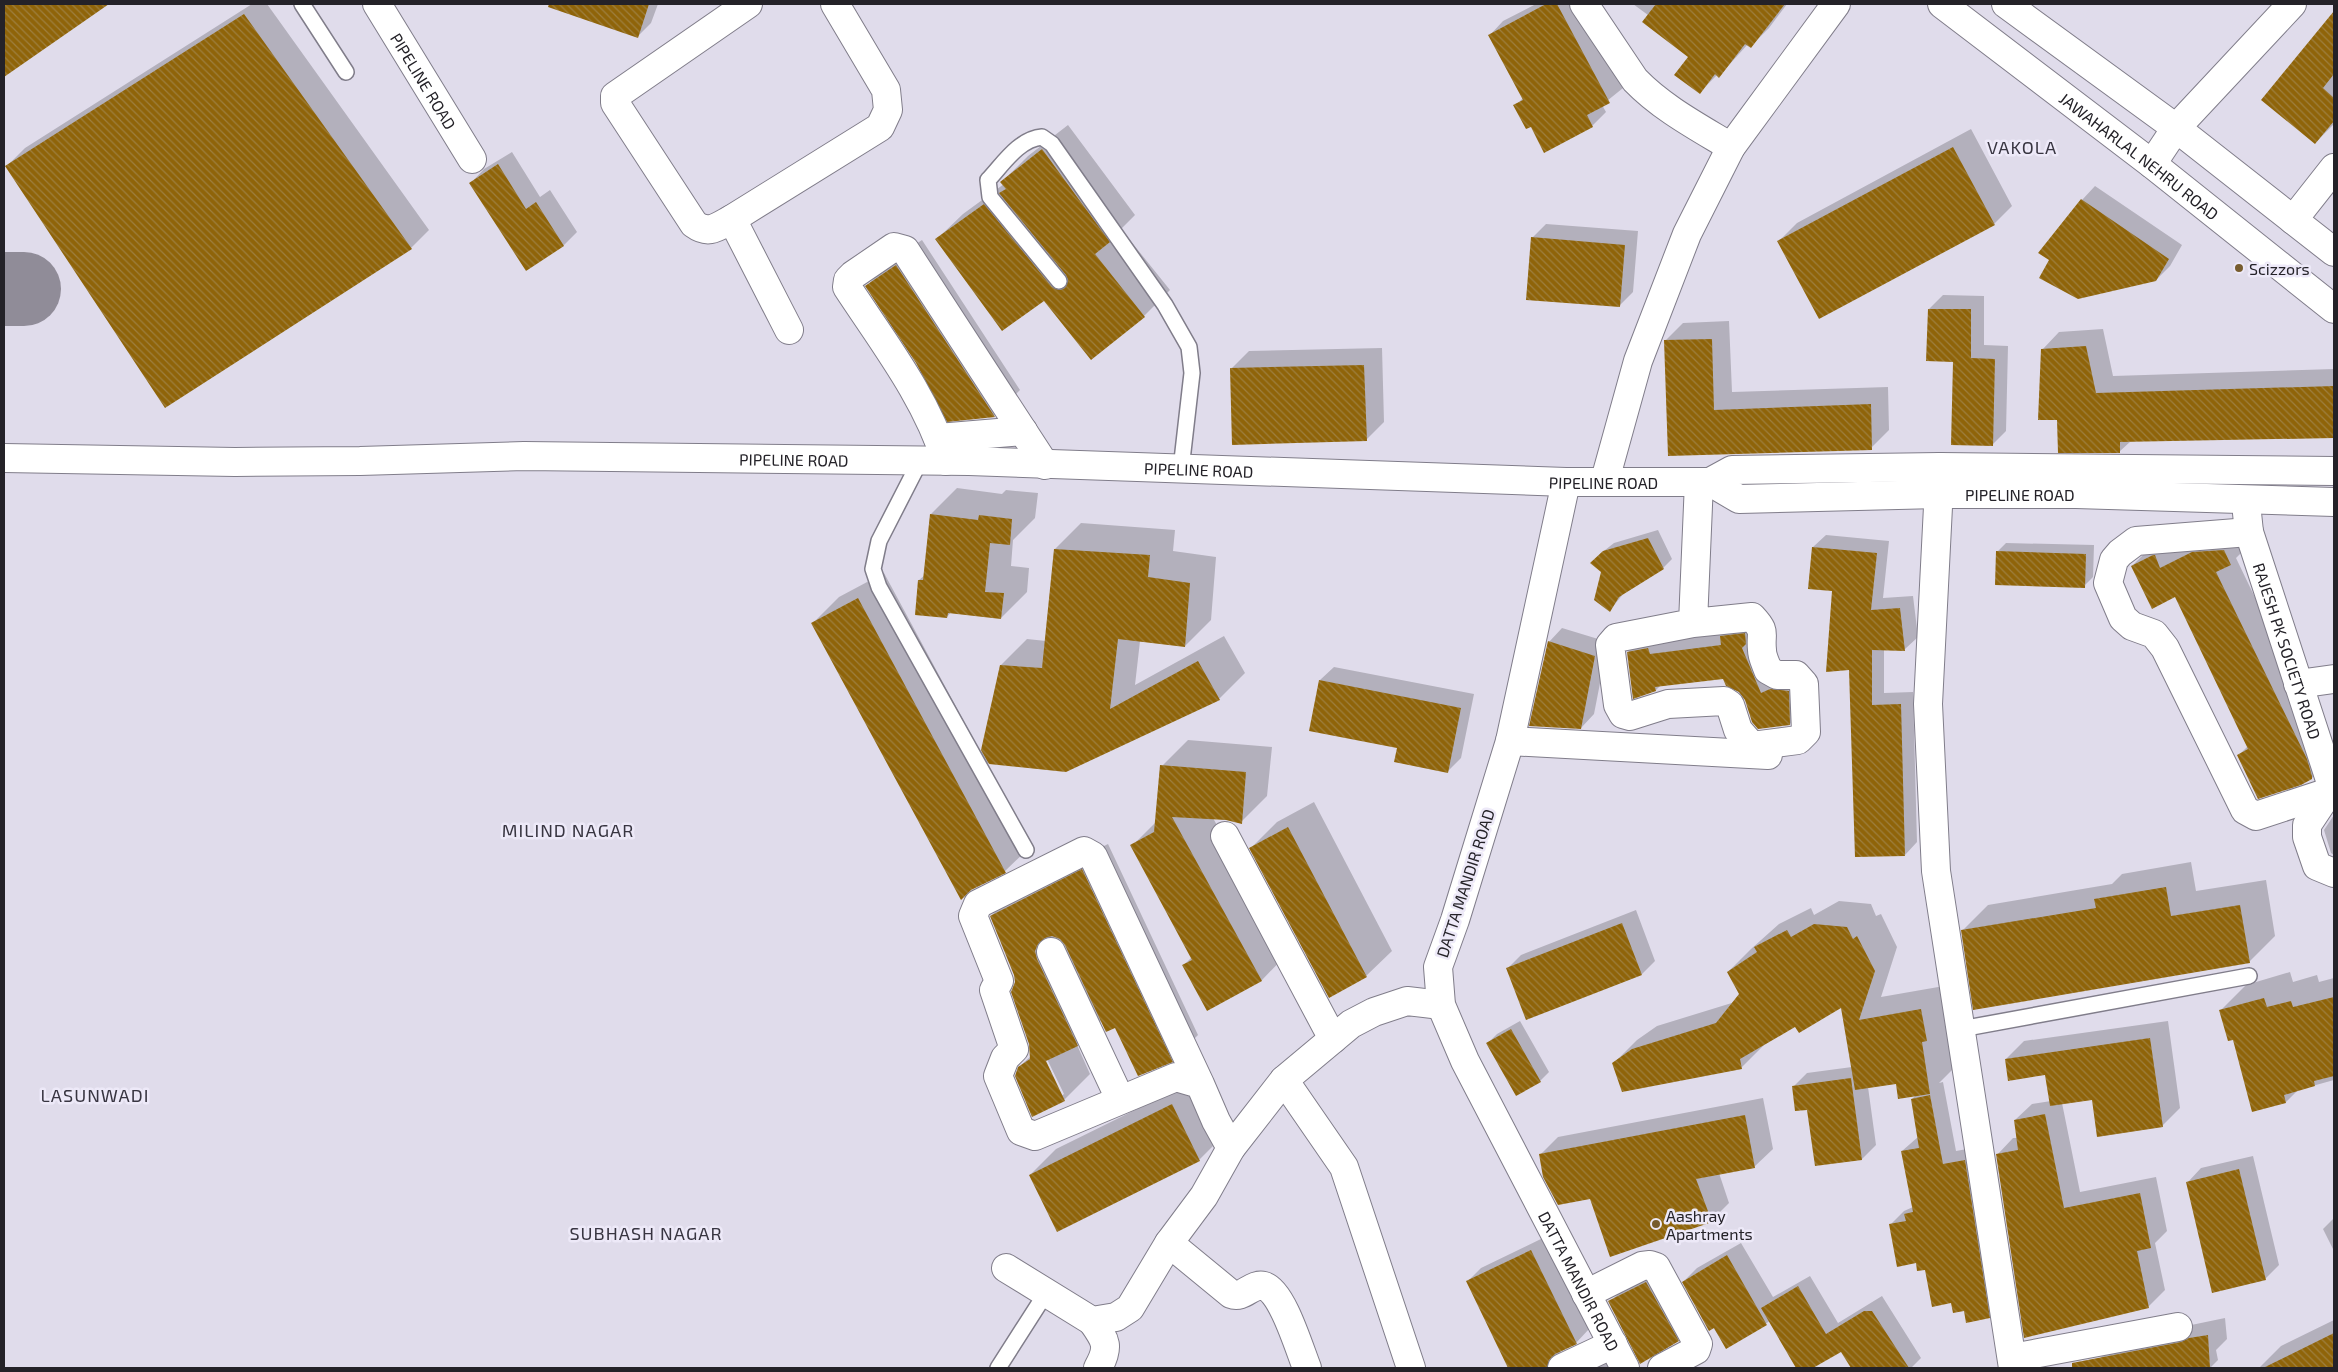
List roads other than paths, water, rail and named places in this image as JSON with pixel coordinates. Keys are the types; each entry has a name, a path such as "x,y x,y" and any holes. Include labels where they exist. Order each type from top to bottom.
{"street":[{"name":"PIPELINE ROAD","path":"377,4 472,159"},
{"path":"748,4 615,96 615,103 694,224 703,230 713,230 732,219 880,127 888,110 886,90 835,4"},
{"path":"1584,4 1635,80 1645,91 1660,103 1731,148"},
{"path":"1605,480 1638,361 1687,234 1731,148 1836,4"},
{"name":"JAWAHARLAL NEHRU ROAD","path":"1942,4 2152,164 2334,309"},
{"path":"2006,4 2176,128 2334,252"},
{"path":"2152,164 2176,128 2292,4"},
{"path":"2293,220 2334,168"},
{"path":"732,219 789,330"},
{"path":"1023,431 946,451 918,396 847,287 848,280 894,247 905,250 1023,431 1045,465"},
{"name":"PIPELINE ROAD","path":"4,458 331,461 524,456 687,459 946,451 1045,465 1566,482 1605,480 1704,482 1739,498 1938,494 2153,496 2334,502"},
{"name":"PIPELINE ROAD","path":"1704,482 1732,470 1940,467 2334,471"},
{"path":"1940,467 1928,704 1936,871 2013,1363 2178,1327"},
{"name":"RAJESH PK SOCIETY ROAD","path":"2246,470 2248,532 2330,780 2329,792"},
{"name":"DATTA MANDIR ROAD","path":"1566,482 1510,741 1455,920 1438,967 1442,1005 1465,1061 1586,1294 1607,1359"},
{"path":"1693,623 1704,482"},
{"path":"2151,540 2153,496"},
{"path":"2248,532 2136,541 2114,560 2108,583 2123,618 2132,626 2154,634 2165,648 2245,810 2256,816 2329,792"},
{"path":"1752,616 1761,626 1762,650 1768,670 1777,675 1796,675 1804,684 1806,732 1798,740 1752,746 1738,730 1730,705 1724,701 1668,704 1630,716 1623,714 1618,706 1610,645 1616,638 1693,623 1752,616"},
{"path":"2298,684 2334,679"},
{"path":"1510,741 1803,757"},
{"path":"2329,792 2307,825 2307,837 2317,866 2334,873"},
{"path":"1225,836 1332,1040"},
{"path":"1200,1084 1176,1077 1035,1136 1021,1131 998,1076 1005,1058 1014,1049 994,990 999,981 974,916 978,904 1084,851 1093,856 1200,1084 1216,1122 1231,1148"},
{"path":"1051,952 1120,1099"},
{"path":"1092,1321 1116,1317 1130,1308 1169,1243 1204,1196 1231,1148 1284,1080 1351,1024 1374,1012 1407,1001 1442,1005"},
{"path":"1284,1080 1344,1167 1411,1368"},
{"path":"1169,1243 1231,1294 1241,1295 1257,1285 1266,1286 1272,1290 1286,1316 1306,1368"},
{"path":"1586,1294 1642,1266 1650,1265 1656,1267 1698,1344 1696,1350 1662,1368"},
{"path":"1006,1268 1092,1321 1103,1336 1106,1345 1106,1354 1098,1368"},
{"path":"1562,1368 1607,1359"}],"lane":[{"path":"302,4 346,72"},
{"path":"1059,281 990,197 988,188 988,180 1014,152 1031,138 1042,137 1052,144 1165,306 1189,347 1192,373 1181,469"},
{"path":"946,451 879,541 873,569 879,586 1026,850"},
{"path":"1961,1029 2249,976"},
{"path":"998,1368 1046,1293"}],"place":[{"name":"Scizzors","path":"2239,268"},
{"name":"Aashray Apartments","path":"1656,1224"}],"district":[{"name":"VAKOLA","path":"2022,147"},
{"name":"MILIND NAGAR","path":"568,830"},
{"name":"LASUNWADI","path":"95,1095"},
{"name":"SUBHASH NAGAR","path":"646,1233"}]}
